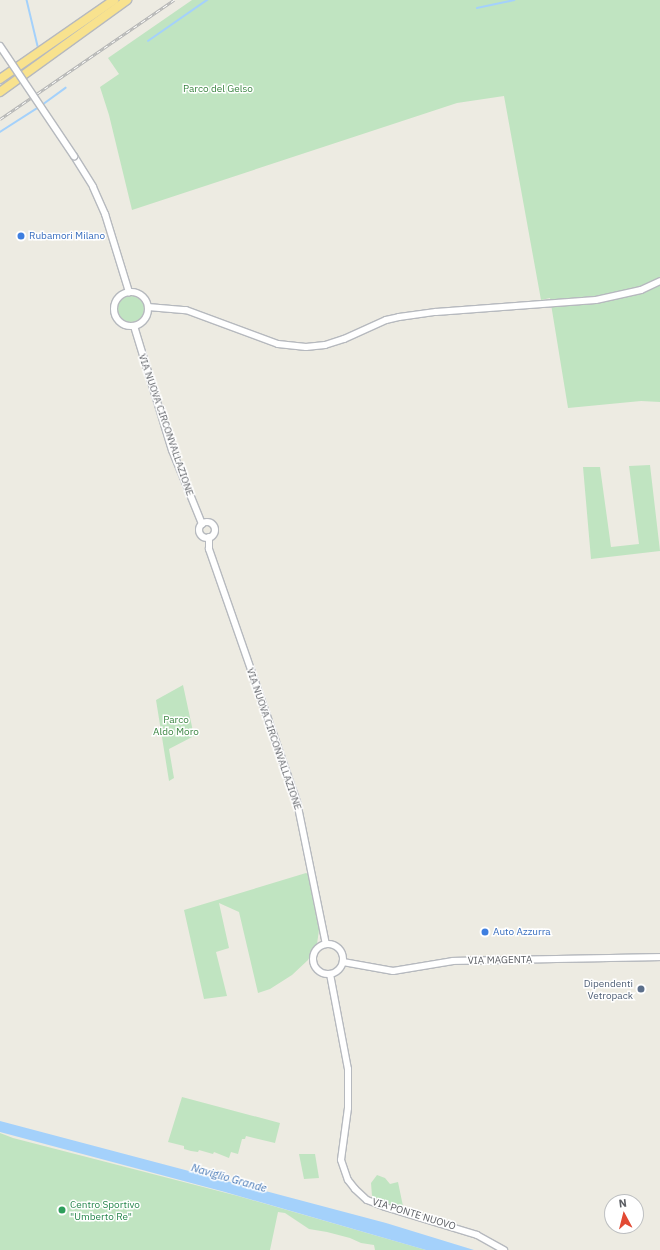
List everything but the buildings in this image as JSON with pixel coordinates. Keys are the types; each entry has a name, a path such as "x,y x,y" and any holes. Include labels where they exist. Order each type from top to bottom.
{"highway":[{"path":"0,79 114,0"},
{"path":"0,92 128,0"}],"street":[{"path":"0,46 74,156 93,187 105,214 129,292"},
{"path":"148,306 186,310 278,344 293,347 311,347 344,339 386,320 399,317 436,312 596,300 641,290 660,281"},
{"path":"129,292 140,294 147,302 148,306 148,312 143,321 134,326 124,324 115,313 116,301 124,293 129,292"},
{"name":"VIA NUOVA CIRCONVALLAZIONE","path":"134,326 172,450 202,524"},
{"path":"209,522 214,527 213,534 209,537 204,537 199,532 199,528 202,524 209,522"},
{"name":"VIA NUOVA CIRCONVALLAZIONE","path":"209,537 209,549 297,802 326,944"},
{"path":"326,944 331,944 342,953 343,962 338,970 330,974 321,972 317,969 314,956 318,948 326,944"},
{"name":"VIA MAGENTA","path":"343,962 393,971 441,962 468,960 660,957"},
{"name":"VIA PONTE NUOVO","path":"330,974 348,1069 349,1087 341,1160 348,1180 355,1189 368,1200 385,1207 477,1234 504,1250"}],"green space":[{"name":"Parco del Gelso","path":"192,0 660,0 660,402 641,401 568,408 550,298 541,300 504,96 457,103 132,210 109,115 100,87 119,74 108,58"},
{"path":"131,296 140,300 144,309 140,318 131,322 122,318 118,309 122,300"},
{"path":"650,465 660,551 591,559 583,467 600,467 611,547 639,544 629,466"},
{"name":"Parco Aldo Moro","path":"183,685 194,736 169,749 174,778 169,781 156,700"},
{"path":"306,873 308,874 319,930 317,944 308,960 292,975 270,989 258,993 239,912 219,903 229,948 216,952 227,996 204,999 184,910"},
{"path":"182,1097 280,1123 275,1143 246,1136 245,1139 242,1139 238,1154 231,1152 229,1158 214,1152 213,1154 199,1150 198,1152 191,1151 184,1149 184,1146 168,1142"},
{"path":"0,1133 13,1138 238,1196 426,1250 375,1250 374,1245 361,1243 350,1238 327,1232 309,1229 285,1213 278,1212 270,1250 0,1250"},
{"path":"299,1154 315,1154 319,1178 304,1179"},
{"path":"377,1175 385,1178 390,1184 398,1182 404,1211 372,1196 371,1183"}],"water":[{"path":"0,1121 386,1223 474,1250 426,1250 225,1192 0,1132"}],"waterway":[{"path":"27,0 38,46"},
{"path":"148,41 207,0"},
{"path":"477,8 514,0"},
{"path":"42,105 65,88"},
{"path":"0,132 39,107"}],"railway":[{"path":"0,119 174,0"}],"place":[{"name":"Rubamori Milano","path":"21,236"},
{"name":"Auto Azzurra","path":"485,932"},
{"name":"Dipendenti Vetropack","path":"641,989"},
{"name":"Centro Sportivo \"Umberto Re\"","path":"62,1210"}],"water label":[{"name":"Naviglio Grande","path":"229,1178"}]}
